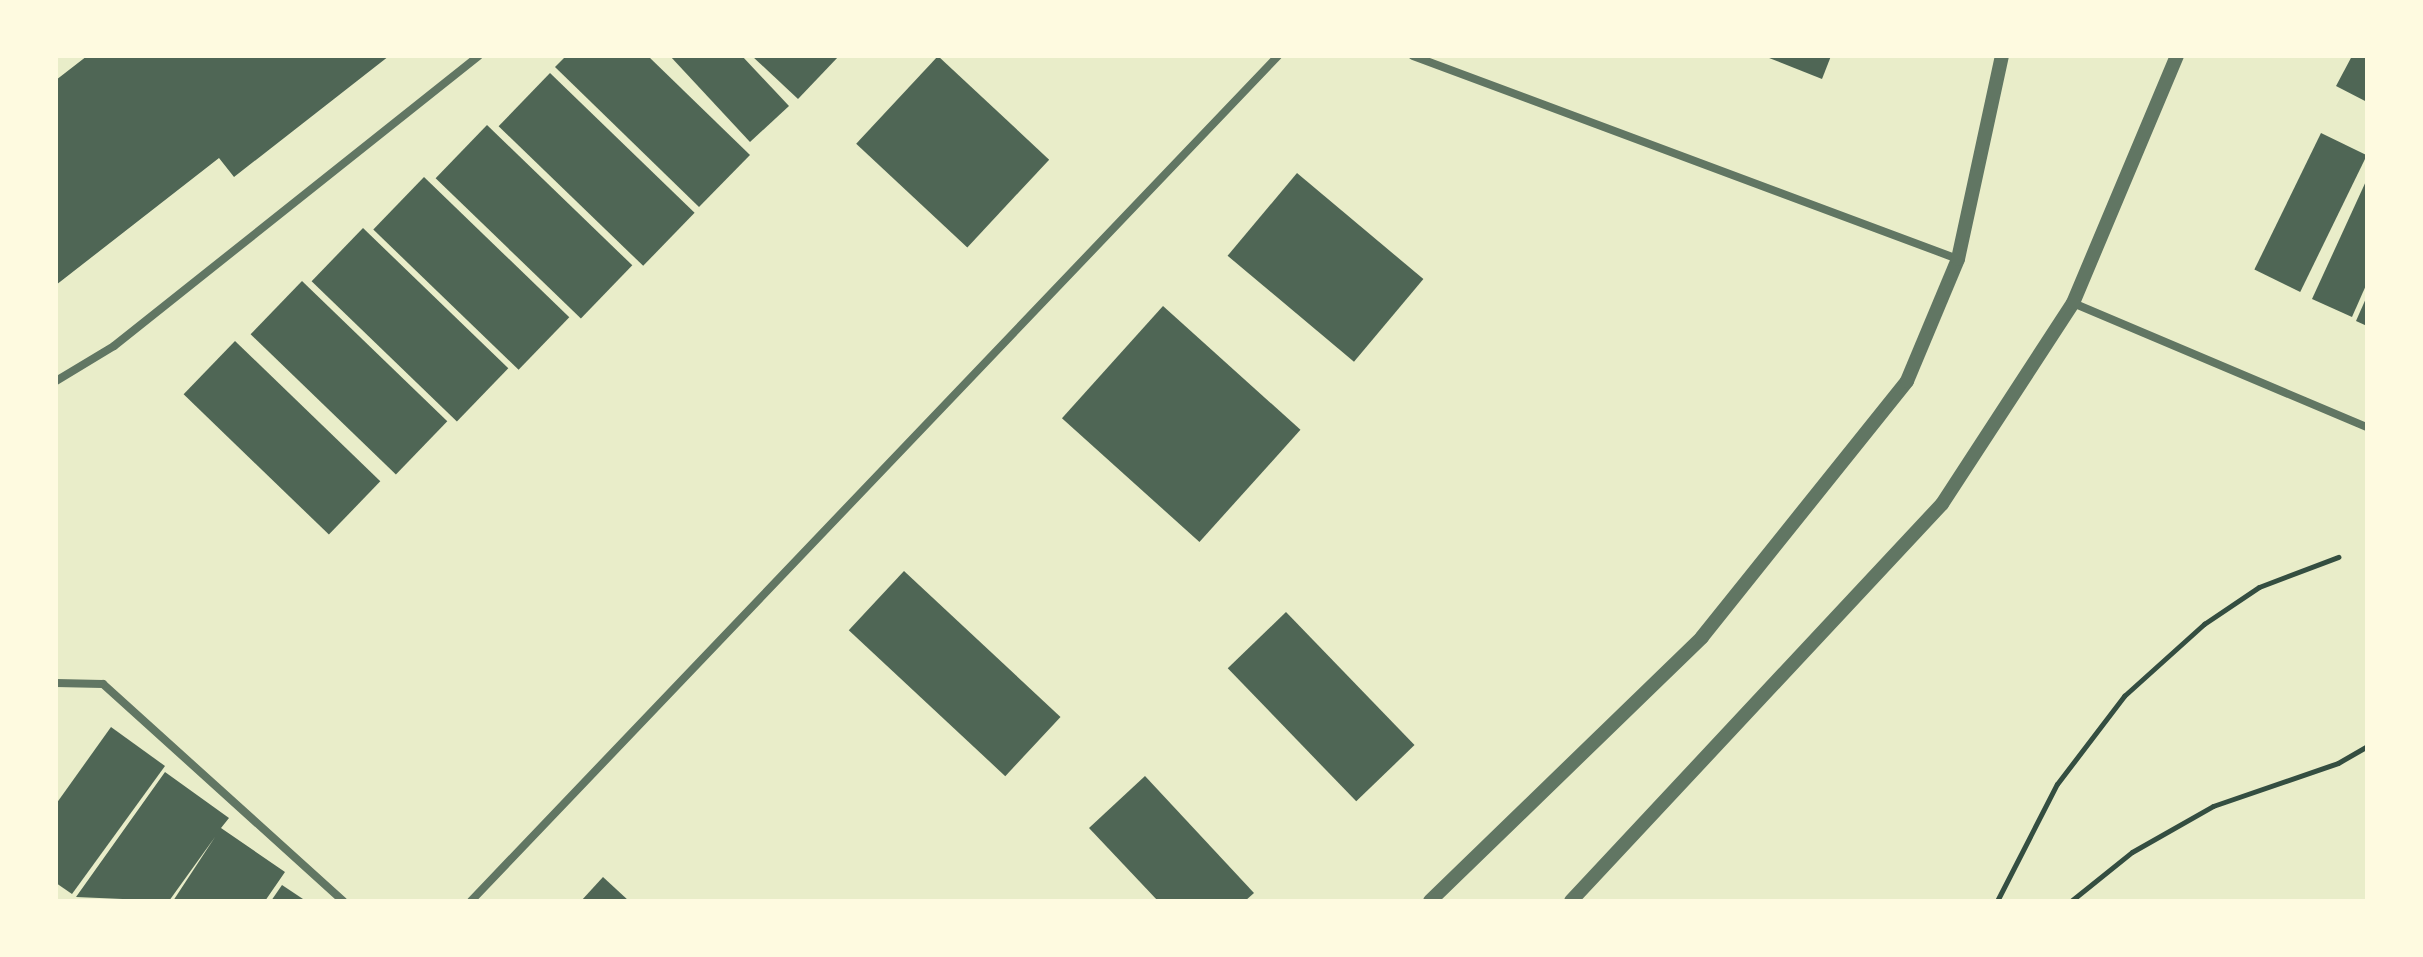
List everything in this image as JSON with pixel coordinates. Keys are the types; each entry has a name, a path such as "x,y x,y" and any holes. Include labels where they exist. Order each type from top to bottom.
{"street":[{"path":"56,381 114,346 479,56"},
{"path":"471,901 1278,56"},
{"path":"1413,56 1958,259"},
{"path":"1430,901 1702,637 1907,381 1958,259 2002,56"},
{"path":"1571,901 1942,504 2073,303 2177,56"},
{"path":"2073,303 2367,427"},
{"path":"56,683 103,684 343,901"}],"path":[{"path":"1997,901 2057,784 2124,696 2204,624 2259,587 2338,557"},
{"path":"2071,901 2132,852 2213,806 2338,763 2367,746"}],"building":[{"path":"87,56 389,56 234,177 219,158 56,285 56,80"},
{"path":"566,56 648,56 750,155 699,207 555,67"},
{"path":"670,56 742,56 789,106 750,142"},
{"path":"752,56 839,56 798,99"},
{"path":"938,56 1049,160 967,247 856,144"},
{"path":"1764,56 1831,56 1822,79"},
{"path":"2352,56 2367,57 2367,102 2336,86"},
{"path":"550,73 695,213 643,266 499,126"},
{"path":"487,125 632,265 581,319 436,178"},
{"path":"2321,133 2367,155 2300,292 2254,270"},
{"path":"1297,173 1423,279 1354,362 1228,256"},
{"path":"424,177 569,317 519,370 373,230"},
{"path":"2367,179 2367,283 2352,317 2312,299"},
{"path":"363,228 508,368 457,422 312,281"},
{"path":"302,281 447,421 396,475 251,334"},
{"path":"2367,296 2367,326 2356,321"},
{"path":"1163,306 1300,430 1199,542 1062,418"},
{"path":"235,341 380,481 329,535 184,394"},
{"path":"904,571 1061,717 1005,776 849,630"},
{"path":"1286,612 1415,745 1356,801 1228,668"},
{"path":"111,727 165,766 72,894 56,883 56,804"},
{"path":"165,772 229,818 221,828 285,872 265,901 173,901 215,837 169,901 76,897"},
{"path":"1145,776 1254,893 1245,901 1158,901 1089,828"},
{"path":"603,877 629,901 581,901"},
{"path":"282,885 306,901 271,901"}]}
